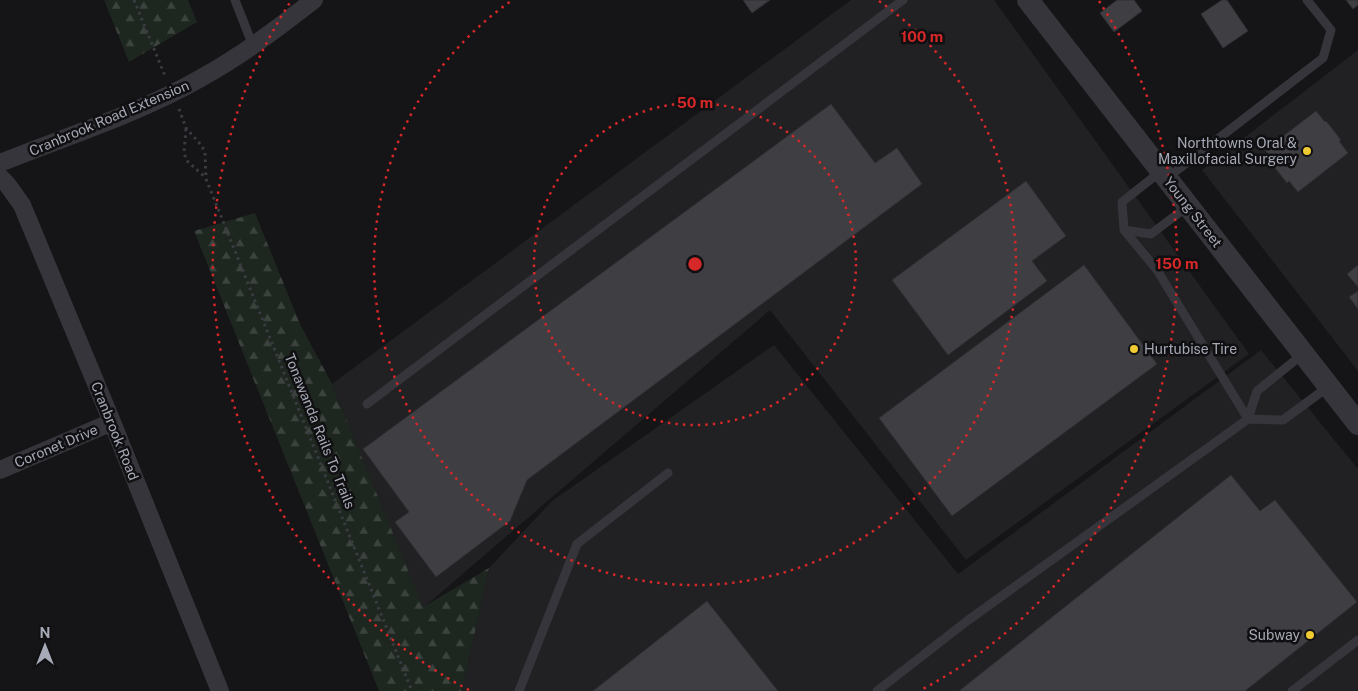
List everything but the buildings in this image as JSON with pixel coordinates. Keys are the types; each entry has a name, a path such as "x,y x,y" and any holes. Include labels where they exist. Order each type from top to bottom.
{"street":[{"name":"Cranbrook Road Extension","path":"0,163 153,102 201,79 253,46 314,0"},
{"name":"Young Street","path":"1028,0 1358,424"},
{"name":"Cranbrook Road","path":"0,177 8,184 22,205 220,691"},
{"name":"Coronet Drive","path":"0,470 112,422"}],"lane":[{"path":"235,0 253,46"},
{"path":"367,404 903,0"},
{"path":"1248,418 1157,270 1124,230 1122,202 1163,175 1323,58 1331,30 1306,0"},
{"path":"1124,230 1151,234 1188,206"},
{"path":"877,691 967,621 1248,418 1257,391 1303,354"},
{"path":"1248,418 1283,420 1328,386"},
{"path":"519,691 577,544 668,473"},
{"path":"1292,691 1358,640"}],"path":[{"path":"134,0 166,78"},
{"name":"Tonawanda Rails To Trails","path":"177,106 186,128 202,146 206,179 412,691"},
{"name":"Tonawanda Rails To Trails","path":"186,128 184,152 186,160 206,179"}],"shaded area":[{"path":"851,0 994,0 1249,354 966,560 770,310 423,608 332,384"},
{"path":"1358,50 1358,371 1202,170"},
{"path":"774,345 958,574 1261,350 1358,469 1358,691 462,691 489,568 552,501"}],"green space":[{"path":"104,0 188,0 197,22 129,62"},
{"path":"255,213 300,324 332,384 423,607 489,568 462,691 379,691 194,231"}],"place":[{"name":"Northtowns Oral & Maxillofacial Surgery","path":"1307,151"},
{"name":"Hurtubise Tire","path":"1134,349"},
{"name":"Subway","path":"1310,635"}]}
